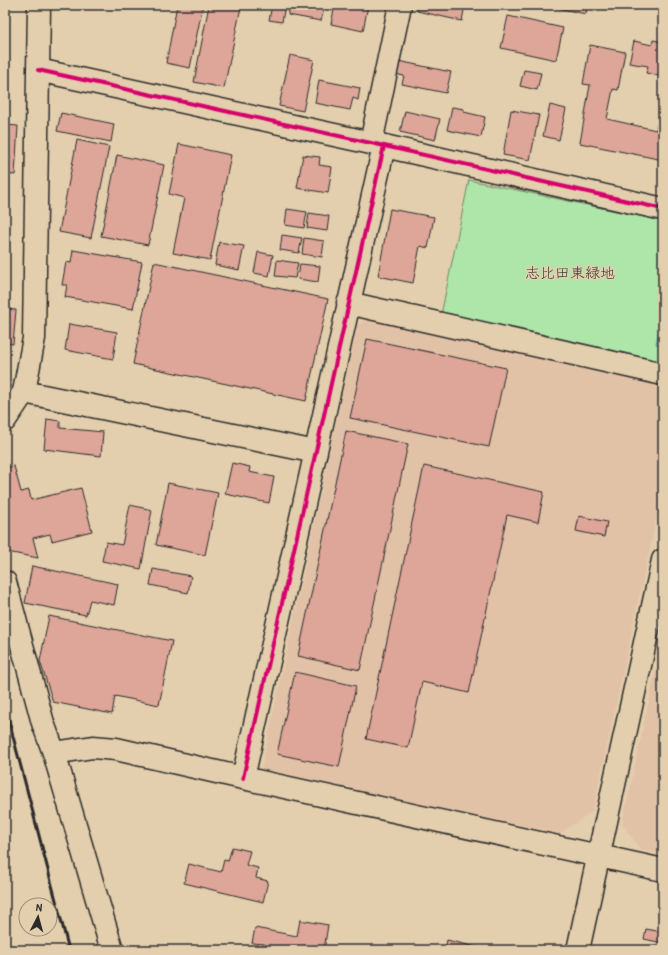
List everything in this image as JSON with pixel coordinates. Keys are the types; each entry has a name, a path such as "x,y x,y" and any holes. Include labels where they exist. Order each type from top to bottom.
{"street":[{"path":"5,420 24,392 34,338 39,5"},
{"path":"243,778 348,303 378,144 400,5"},
{"path":"38,70 378,144 663,209"},
{"path":"348,303 663,374"},
{"path":"24,392 316,452"},
{"path":"578,950 663,560"},
{"path":"5,582 44,723 112,950"},
{"path":"54,753 93,746 116,749 663,870"}],"shaded area":[{"path":"368,318 663,386 663,488 593,811 560,834 261,769 357,325"},
{"path":"663,636 663,854 640,849 622,824"}],"green space":[{"name":"志比田東緑地","path":"469,180 663,221 663,362 441,315"}],"water":[{"path":"663,313 663,346 656,344"}],"building":[{"path":"177,5 203,5 190,68 166,63"},
{"path":"209,5 229,5 241,7 224,88 194,82"},
{"path":"272,5 285,5 282,22 269,20"},
{"path":"290,5 325,5 321,21 288,15"},
{"path":"335,5 368,5 363,31 331,24"},
{"path":"419,5 465,5 462,21 417,11"},
{"path":"543,5 587,5 586,14"},
{"path":"508,16 563,28 556,60 501,48"},
{"path":"653,40 663,42 663,77 646,73 648,66 629,63 634,41 652,45"},
{"path":"590,45 625,52 618,90 613,89 607,119 656,130 663,98 663,160 580,143 590,85 583,84"},
{"path":"290,55 314,60 303,111 279,106"},
{"path":"398,61 451,72 446,93 402,84 404,76 395,74"},
{"path":"524,70 541,73 537,90 520,86"},
{"path":"319,80 360,88 358,100 353,98 350,110 315,103"},
{"path":"550,105 566,109 559,140 543,136"},
{"path":"452,107 464,109 464,112 485,117 481,137 447,130"},
{"path":"511,110 539,115 530,160 503,155"},
{"path":"405,111 440,119 435,140 400,132"},
{"path":"61,113 114,124 111,142 57,131"},
{"path":"5,125 18,126 15,175 5,174"},
{"path":"77,140 109,147 91,238 59,232"},
{"path":"179,144 231,155 210,260 173,253 184,198 169,194"},
{"path":"117,155 164,165 148,245 101,236"},
{"path":"303,155 320,157 319,165 332,167 328,193 297,188"},
{"path":"287,209 307,212 304,228 285,225"},
{"path":"390,209 434,217 428,248 420,246 413,283 378,276"},
{"path":"309,213 329,216 327,231 307,228"},
{"path":"282,235 302,238 299,253 280,250"},
{"path":"304,238 324,241 322,257 302,254"},
{"path":"219,242 244,246 239,270 215,265"},
{"path":"73,250 142,262 133,309 65,297 67,285 62,285 66,262 71,263"},
{"path":"258,252 273,255 269,276 254,273"},
{"path":"277,260 298,263 295,278 275,276"},
{"path":"154,262 328,299 306,401 133,364"},
{"path":"300,264 320,266 318,282 298,279"},
{"path":"5,309 16,310 13,344 5,343"},
{"path":"69,324 117,332 113,359 65,350"},
{"path":"367,339 506,368 489,447 350,418"},
{"path":"47,419 60,421 60,428 103,432 101,456 44,449"},
{"path":"346,431 408,444 360,670 298,656"},
{"path":"232,463 250,467 249,472 274,477 269,503 225,494"},
{"path":"14,466 21,492 29,490 31,500 81,488 92,531 52,541 50,534 33,538 38,558 7,552 5,542 5,468"},
{"path":"424,466 544,492 538,522 507,515 469,693 422,682 408,748 366,739"},
{"path":"168,483 218,493 205,555 156,545"},
{"path":"130,505 152,510 141,569 102,561 106,542 122,545"},
{"path":"579,516 607,522 604,537 576,531"},
{"path":"32,566 118,584 114,605 90,600 86,615 25,603"},
{"path":"153,569 191,576 188,593 150,585"},
{"path":"49,616 172,641 159,705 115,696 112,714 53,702 40,661"},
{"path":"295,672 356,686 339,767 277,754"},
{"path":"232,847 250,851 246,865 258,868 256,878 268,881 263,902 184,883 189,864 221,872 224,860 228,861"},
{"path":"300,920 328,925 324,950 263,950 264,944 252,943 255,928 297,936"},
{"path":"646,929 663,932 663,943 644,939"},
{"path":"447,940 480,948 479,950 445,950"}],"railway":[{"path":"5,706 69,950"}],"cycle path":[{"path":"38,70 663,209"},
{"path":"243,778 384,146"}]}
